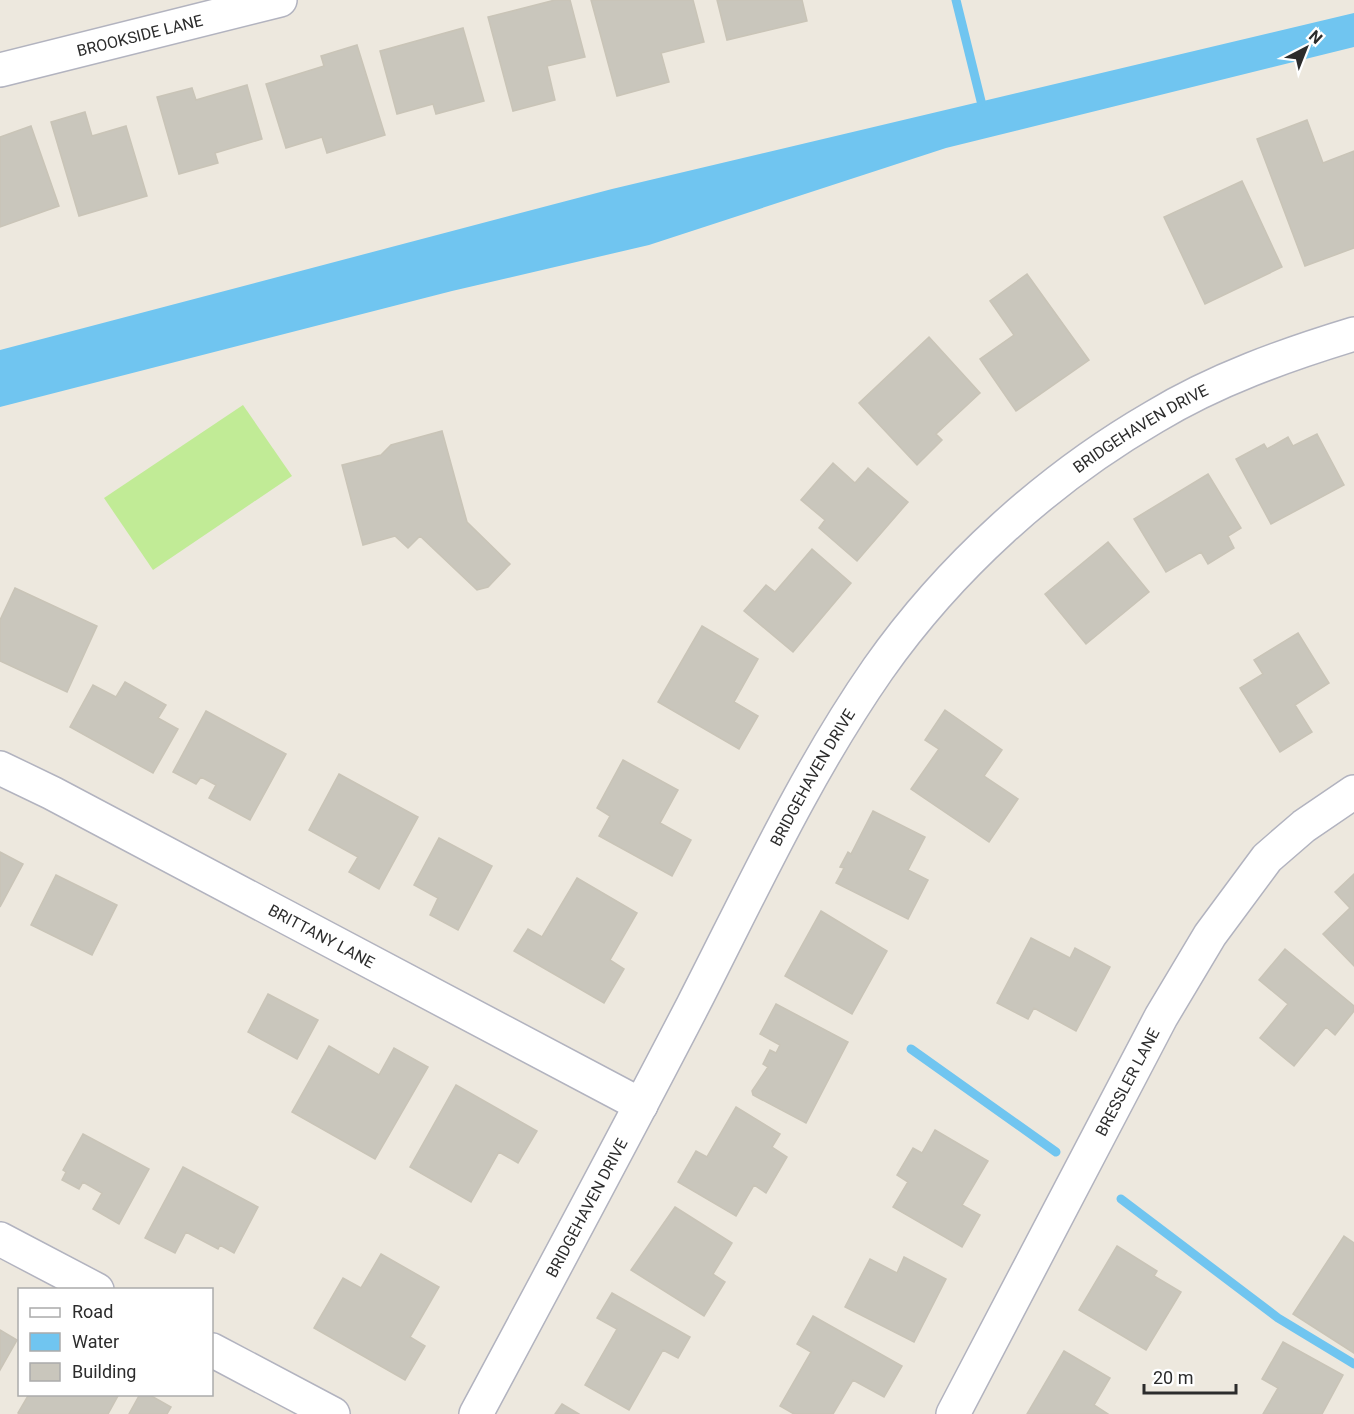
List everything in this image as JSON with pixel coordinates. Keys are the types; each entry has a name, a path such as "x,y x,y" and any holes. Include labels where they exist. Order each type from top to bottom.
{"street":[{"name":"BROOKSIDE LANE","path":"0,70 280,0"},
{"name":"BRIDGEHAVEN DRIVE","path":"476,1414 828,749 880,667 958,572 1017,516 1048,491 1155,416 1275,361 1354,334"},
{"name":"BRITTANY LANE","path":"0,768 52,793 641,1105"},
{"name":"BRESSLER LANE","path":"953,1414 1161,1017 1210,935 1267,858 1305,826 1354,792"},
{"path":"0,1239 93,1288"},
{"path":"213,1351 333,1414"}],"green space":[{"path":"243,405 292,476 153,570 104,498"}],"water":[{"path":"1354,13 1354,47 946,148 649,245 452,291 0,407 0,350 612,189"}],"building":[{"path":"555,0 570,0 585,57 547,66 555,100 513,111 488,17"},
{"path":"591,0 693,0 704,42 661,53 669,82 617,96"},
{"path":"717,0 802,0 807,21 727,40"},
{"path":"463,28 484,101 436,114 433,104 397,114 380,51"},
{"path":"357,45 385,135 327,153 322,137 286,148 266,84 324,66 321,56"},
{"path":"247,85 262,139 215,153 218,163 179,174 157,97 192,88 196,100"},
{"path":"85,112 92,136 126,126 147,196 79,216 51,122"},
{"path":"1307,120 1323,163 1354,151 1354,248 1305,266 1257,139"},
{"path":"31,126 59,206 0,227 0,137"},
{"path":"1242,181 1282,267 1205,304 1164,217"},
{"path":"1027,274 1089,360 1016,411 980,359 1014,335 990,301"},
{"path":"929,337 980,393 936,434 942,440 917,465 859,403"},
{"path":"442,431 467,522 510,564 488,587 477,590 420,536 408,548 395,536 363,545 342,465 381,455 391,445"},
{"path":"1317,434 1344,485 1271,524 1236,459 1264,444 1267,449 1288,437 1293,446"},
{"path":"833,463 855,483 868,468 908,502 857,561 819,528 825,520 801,500"},
{"path":"1208,474 1241,528 1228,536 1234,548 1208,564 1201,552 1166,572 1134,519"},
{"path":"1108,542 1149,592 1086,644 1045,594"},
{"path":"812,549 851,583 793,652 744,611 766,585 775,592"},
{"path":"15,588 97,626 67,692 0,661 0,620"},
{"path":"702,626 758,659 734,702 758,716 739,749 658,702"},
{"path":"1298,633 1329,683 1295,705 1312,732 1280,752 1240,688 1263,674 1254,660"},
{"path":"125,682 166,705 158,718 178,729 153,773 70,727 93,685 116,697"},
{"path":"945,710 1002,750 984,776 1018,799 989,842 911,789 939,749 925,740"},
{"path":"206,711 286,754 250,820 209,798 216,785 201,777 196,784 173,772"},
{"path":"623,760 678,790 660,823 691,840 672,876 599,836 610,816 597,808"},
{"path":"339,774 418,817 379,889 349,872 358,857 309,830"},
{"path":"873,811 925,837 908,870 928,880 908,919 836,883 844,868 840,867 848,852 851,854"},
{"path":"439,838 492,866 458,930 430,915 438,898 414,885"},
{"path":"0,852 23,864 0,907"},
{"path":"1354,874 1354,966 1323,934 1350,908 1335,892"},
{"path":"56,875 117,905 92,955 31,925"},
{"path":"577,878 637,913 610,960 624,969 604,1003 514,951 528,929 542,937"},
{"path":"821,911 887,951 852,1014 785,976"},
{"path":"1031,938 1070,958 1075,948 1110,967 1076,1031 1034,1008 1028,1019 997,1003"},
{"path":"1285,949 1354,1006 1354,1011 1335,1035 1326,1027 1294,1066 1260,1038 1288,1004 1259,980"},
{"path":"268,994 318,1020 297,1059 248,1032"},
{"path":"776,1004 848,1042 806,1123 753,1095 752,1091 768,1067 763,1064 770,1050 776,1053 780,1045 760,1034"},
{"path":"329,1046 379,1075 394,1048 428,1067 375,1159 292,1112"},
{"path":"456,1085 537,1131 518,1163 499,1152 471,1202 410,1167"},
{"path":"736,1107 780,1134 772,1147 787,1157 766,1193 754,1185 736,1216 678,1182 696,1151 707,1157"},
{"path":"935,1130 988,1161 962,1205 980,1215 962,1247 893,1207 908,1182 897,1175 913,1148 922,1153"},
{"path":"83,1134 149,1169 119,1224 93,1209 102,1193 83,1182 79,1189 62,1180 66,1172 63,1170"},
{"path":"183,1167 258,1207 234,1253 220,1245 218,1249 186,1232 175,1253 145,1238"},
{"path":"675,1207 732,1243 713,1274 725,1282 704,1316 631,1270"},
{"path":"1344,1236 1354,1243 1354,1353 1293,1314"},
{"path":"1117,1246 1157,1271 1154,1276 1181,1292 1146,1350 1079,1310"},
{"path":"381,1254 439,1287 410,1337 425,1346 405,1380 314,1328 343,1278 361,1288"},
{"path":"904,1257 946,1279 914,1342 845,1307 870,1259 897,1273"},
{"path":"612,1293 690,1337 678,1358 663,1350 629,1410 585,1385 617,1329 597,1318"},
{"path":"813,1316 902,1366 884,1397 853,1380 833,1414 794,1414 780,1406 811,1352 797,1344"},
{"path":"0,1330 17,1340 0,1370"},
{"path":"1283,1342 1343,1375 1322,1414 1263,1414 1278,1388 1262,1379"},
{"path":"1064,1351 1110,1378 1094,1405 1108,1414 1027,1414"},
{"path":"28,1396 118,1396 108,1414 18,1413"},
{"path":"139,1396 152,1396 171,1407 167,1414 129,1414"},
{"path":"562,1404 579,1414 555,1414"}],"waterway":[{"path":"956,0 981,101"},
{"path":"911,1049 1056,1152"},
{"path":"1121,1199 1278,1318 1354,1364"}]}
